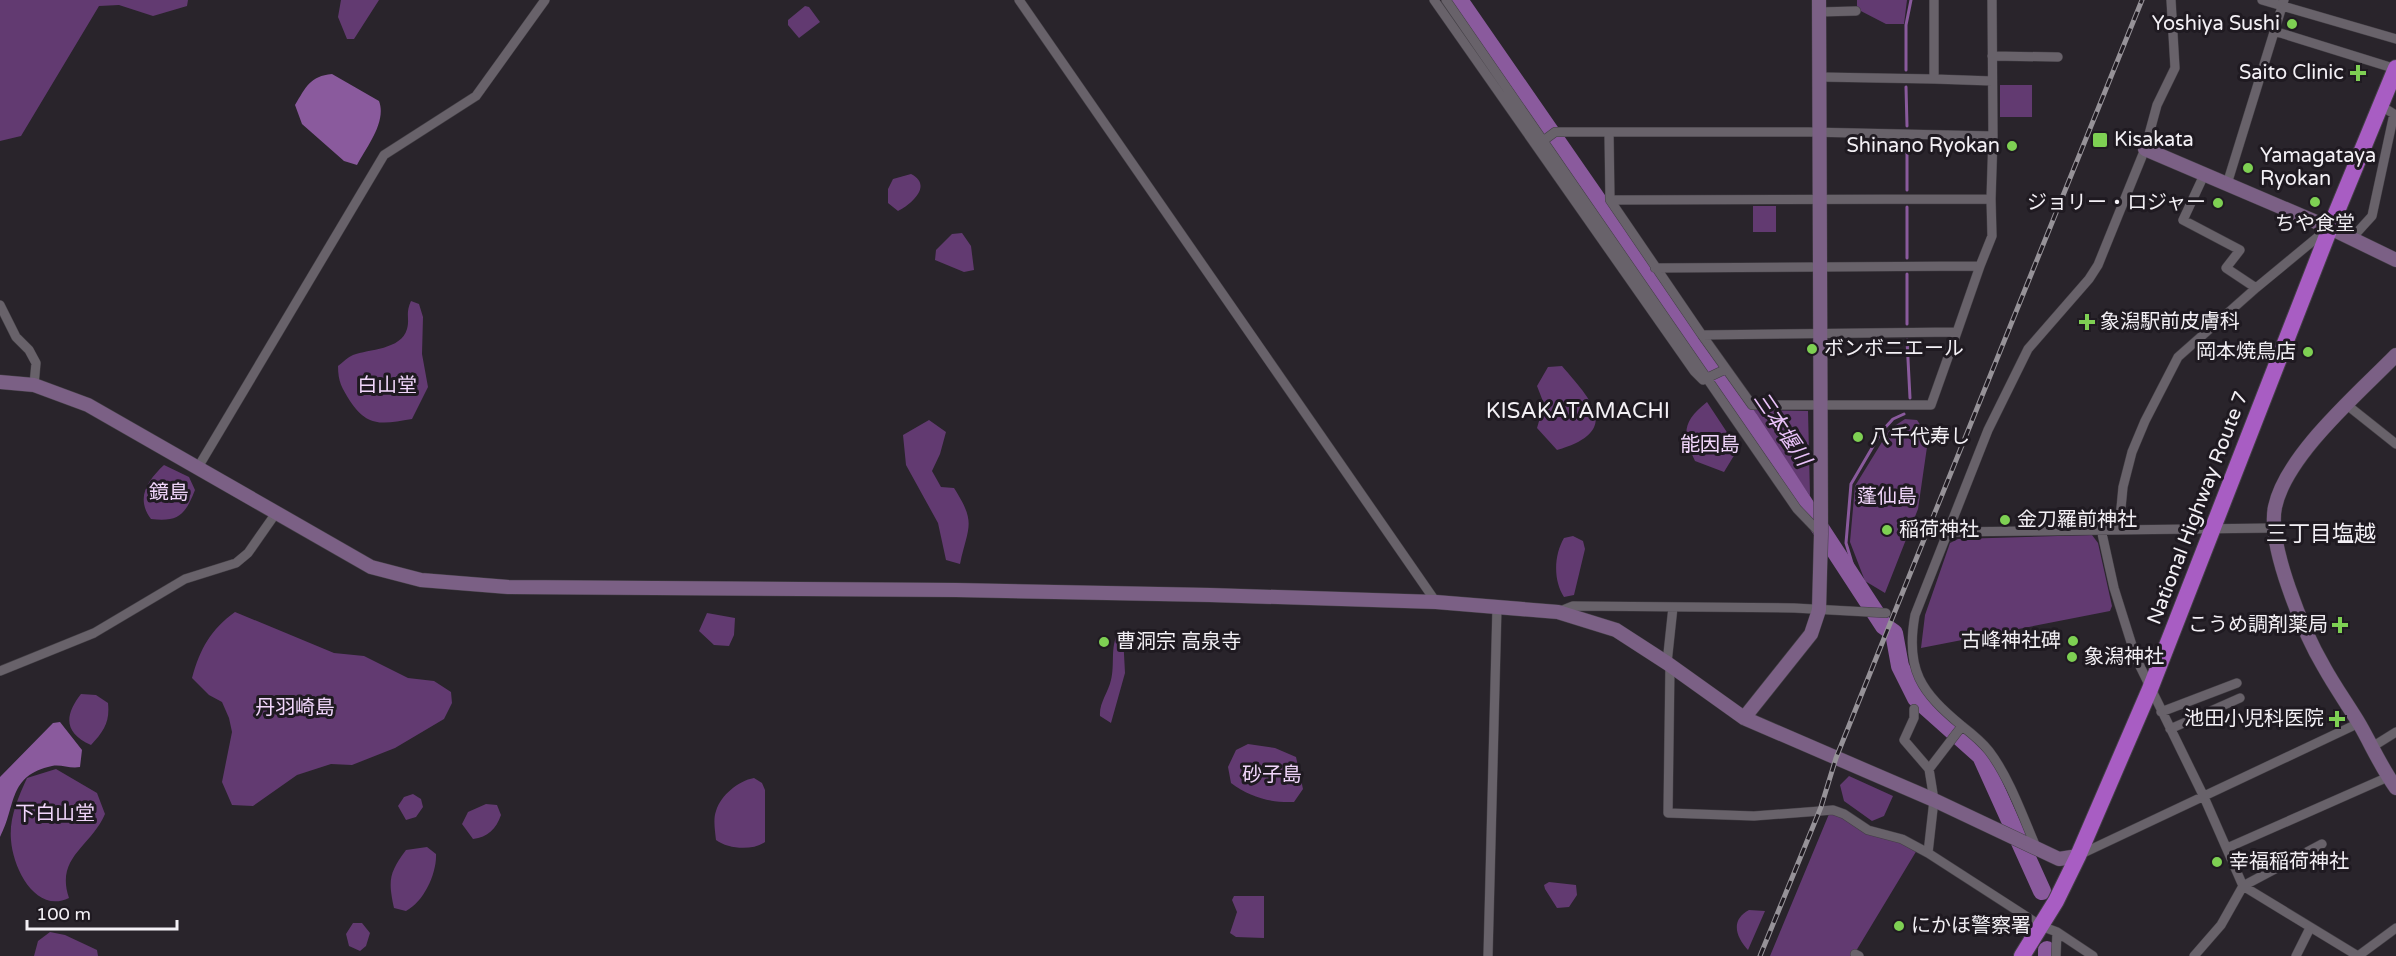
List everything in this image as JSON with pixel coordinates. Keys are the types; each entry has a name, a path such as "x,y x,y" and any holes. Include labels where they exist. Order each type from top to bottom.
{"highway":[{"name":"National Highway Route 7","path":"2022,956 2049,929 2150,689 2330,228 2396,68"}],"street":[{"path":"197,469 384,155 476,96 544,0"},
{"path":"1019,0 1436,602"},
{"path":"1434,0 1694,372 1703,380 1710,379 1726,369"},
{"path":"1446,0 1710,379 1797,509 1821,534"},
{"path":"1934,0 1934,79"},
{"path":"1609,133 1610,200 1752,405 1931,405 1992,236 1992,0"},
{"path":"2036,847 1989,751 1931,698 1915,673 1911,656 1915,615 1988,430 2028,349 2089,279 2098,265 2145,149 2157,105 2175,68 2172,0"},
{"path":"2262,0 2283,3 2396,39"},
{"path":"2227,184 2283,3"},
{"path":"1744,718 1811,634 1819,610 1821,534 1819,6 1856,11"},
{"path":"2274,31 2396,68"},
{"path":"1992,56 2058,57"},
{"path":"1820,77 1992,81"},
{"path":"2352,238 2372,216 2394,114 2381,106"},
{"path":"1544,140 1555,132 1993,136"},
{"path":"2145,149 2330,228 2396,260"},
{"path":"2204,175 2183,220 2240,250 2226,268 2256,288"},
{"path":"1610,200 1991,199"},
{"path":"2119,529 2123,487 2132,452 2145,421 2178,357 2256,288 2330,228"},
{"path":"1655,268 1980,266"},
{"path":"0,305 16,337 29,350 36,363 34,385"},
{"path":"1702,335 1957,332"},
{"path":"2396,356 2306,448 2286,480 2275,506 2274,528 2283,567 2302,621 2323,665 2396,788"},
{"path":"0,382 34,385 88,405 371,567 421,580 592,588 956,590 1436,602 1558,612 1588,619 1616,630 1669,664 1744,718 1934,800 2059,859 2078,856 2359,723"},
{"path":"2347,405 2396,444"},
{"path":"0,671 94,633 185,579 236,563 248,553 276,513"},
{"path":"1948,532 2274,528"},
{"path":"2101,529 2114,588 2136,658 2204,797 2243,886 2358,956 2396,928"},
{"path":"1558,612 1573,606 1886,613"},
{"path":"1673,607 1669,664 1668,813 1754,816 1833,810 1853,819 1868,830 1902,839 1928,853 2093,956"},
{"path":"1488,956 1497,608"},
{"path":"2162,712 2237,683"},
{"path":"2170,729 2240,698"},
{"path":"1914,709 1914,718 1904,740 1929,770 1934,800 1928,853"},
{"path":"1929,770 1962,726"},
{"path":"2372,747 2396,732"},
{"path":"2227,848 2388,777"},
{"path":"2194,956 2221,925 2243,886 2322,844"},
{"path":"2296,956 2310,928"},
{"path":"2049,929 2056,956"}],"green space":[{"path":"0,0 188,0 187,6 153,16 119,5 99,6 21,136 0,141"},
{"path":"341,0 379,0 354,39 347,39 338,17"},
{"path":"1857,0 1907,0 1904,24 1886,24 1857,9"},
{"path":"805,6 809,7 820,22 799,38 788,25 788,20"},
{"path":"2000,85 2032,85 2032,117 2000,117"},
{"path":"911,174 920,183 920,189 909,204 898,211 888,203 888,189 893,179"},
{"path":"1753,206 1776,206 1776,232 1753,232"},
{"path":"962,233 971,246 974,270 964,272 935,260 936,250 952,234"},
{"name":"白山堂","path":"411,301 419,304 423,317 422,354 428,387 412,419 384,423 370,420 357,410 347,396 340,381 338,366 353,355 384,348 404,336"},
{"path":"1562,366 1591,403 1595,414 1595,424 1589,434 1557,450 1537,428 1544,404 1537,386 1548,367"},
{"name":"能因島","path":"1707,402 1738,449 1724,472 1695,461 1686,435 1689,422"},
{"path":"1751,410 1808,411 1810,496"},
{"name":"蓬仙島","path":"1905,419 1917,420 1925,432 1927,447 1918,509 1885,593 1865,581 1850,542 1855,486 1890,429"},
{"path":"929,420 946,432 932,471 941,487 954,488 968,518 968,533 960,564 946,560 938,523 906,465 903,435"},
{"name":"鏡島","path":"164,465 189,477 195,490 188,506 180,515 161,520 151,519 146,511 144,497 149,483"},
{"path":"2092,535 2098,543 2112,606 2110,611 1921,648 1925,615 1950,543 1958,539"},
{"path":"1573,536 1583,541 1585,549 1574,595 1564,597 1558,583 1556,568 1558,552 1564,538"},
{"name":"丹羽崎島","path":"235,612 334,653 364,656 408,678 434,681 451,692 452,703 444,719 395,748 352,765 331,764 297,775 253,806 232,805 222,782 232,732 229,718 222,702 209,695 192,678 208,640 219,625"},
{"path":"707,613 735,618 734,635 729,646 714,645 699,631"},
{"path":"1118,633 1123,635 1125,673 1111,723 1100,716 1100,711 1111,680 1114,644"},
{"path":"81,694 96,695 108,703 105,726 91,745 71,729 72,710"},
{"name":"砂子島","path":"1248,744 1275,748 1296,757 1303,789 1294,802 1261,798 1231,783 1228,767 1236,750"},
{"name":"下白山堂","path":"56,769 97,793 105,814 71,862 66,884 69,898 57,901 46,900 28,886 16,864 11,840 11,824 15,808 27,778"},
{"path":"1849,776 1893,796 1884,816 1872,821 1844,801 1840,785"},
{"path":"754,778 762,783 765,790 765,842 747,848 721,843 716,840 714,825 718,805 731,790 742,782"},
{"path":"413,794 421,799 423,807 416,817 406,820 398,806 404,797"},
{"path":"486,804 497,805 501,815 491,832 473,839 462,824 468,812"},
{"path":"1829,814 1845,817 1917,850 1853,956 1770,956"},
{"path":"427,847 436,854 436,862 432,878 424,894 406,911 394,908 391,877 396,865 406,850"},
{"path":"1549,882 1576,885 1577,895 1569,907 1557,908 1545,889 1544,885"},
{"path":"1234,896 1264,896 1264,938 1236,937 1230,933 1237,912 1232,900"},
{"path":"1749,910 1765,911 1748,950 1740,940 1737,924 1743,914"},
{"path":"353,923 362,923 370,933 366,946 360,951 349,946 346,934"},
{"path":"50,932 65,935 97,950 98,956 34,956 38,941"}],"shaded area":[{"path":"332,74 379,101 381,109 378,126 357,165 344,161 302,124 295,105 314,80"},
{"path":"60,722 82,750 80,767 52,766 27,777 15,793 0,837 0,777 53,723"}],"waterway":[{"name":"三本堰川","path":"1459,0 1749,419 1884,626 1894,633 1900,666 1916,698 1981,756 2042,891"},
{"path":"1906,70 1906,25 1911,0"},
{"path":"1906,87 1907,126"},
{"path":"1907,143 1907,190"},
{"path":"1907,207 1907,258"},
{"path":"1907,274 1907,324"},
{"path":"1907,340 1910,398"},
{"path":"1858,583 1846,543 1851,484 1882,431 1893,419 1904,414"},
{"name":"三本堰川","path":"2047,950 2047,956"}],"railway":[{"path":"1760,956 1821,807 1836,758 2142,0"}],"place":[{"name":"Yoshiya Sushi","path":"2292,24"},
{"name":"Saito Clinic","path":"2358,73"},
{"name":"Kisakata","path":"2100,140"},
{"name":"Shinano Ryokan","path":"2012,146"},
{"name":"Yamagataya Ryokan","path":"2248,168"},
{"name":"ちや食堂","path":"2315,202"},
{"name":"ジョリー・ロジャー","path":"2218,203"},
{"name":"象潟駅前皮膚科","path":"2087,322"},
{"name":"ボンボニエール","path":"1812,349"},
{"name":"岡本焼鳥店","path":"2308,352"},
{"name":"八千代寿し","path":"1858,437"},
{"name":"金刀羅前神社","path":"2005,520"},
{"name":"稲荷神社","path":"1887,530"},
{"name":"こうめ調剤薬局","path":"2340,625"},
{"name":"古峰神社碑","path":"2073,641"},
{"name":"曹洞宗 高泉寺","path":"1104,642"},
{"name":"象潟神社","path":"2072,657"},
{"name":"池田小児科医院","path":"2337,719"},
{"name":"幸福稲荷神社","path":"2217,862"},
{"name":"にかほ警察署","path":"1899,926"}],"district":[{"name":"KISAKATAMACHI","path":"1578,411"},
{"name":"三丁目塩越","path":"2321,534"}]}
